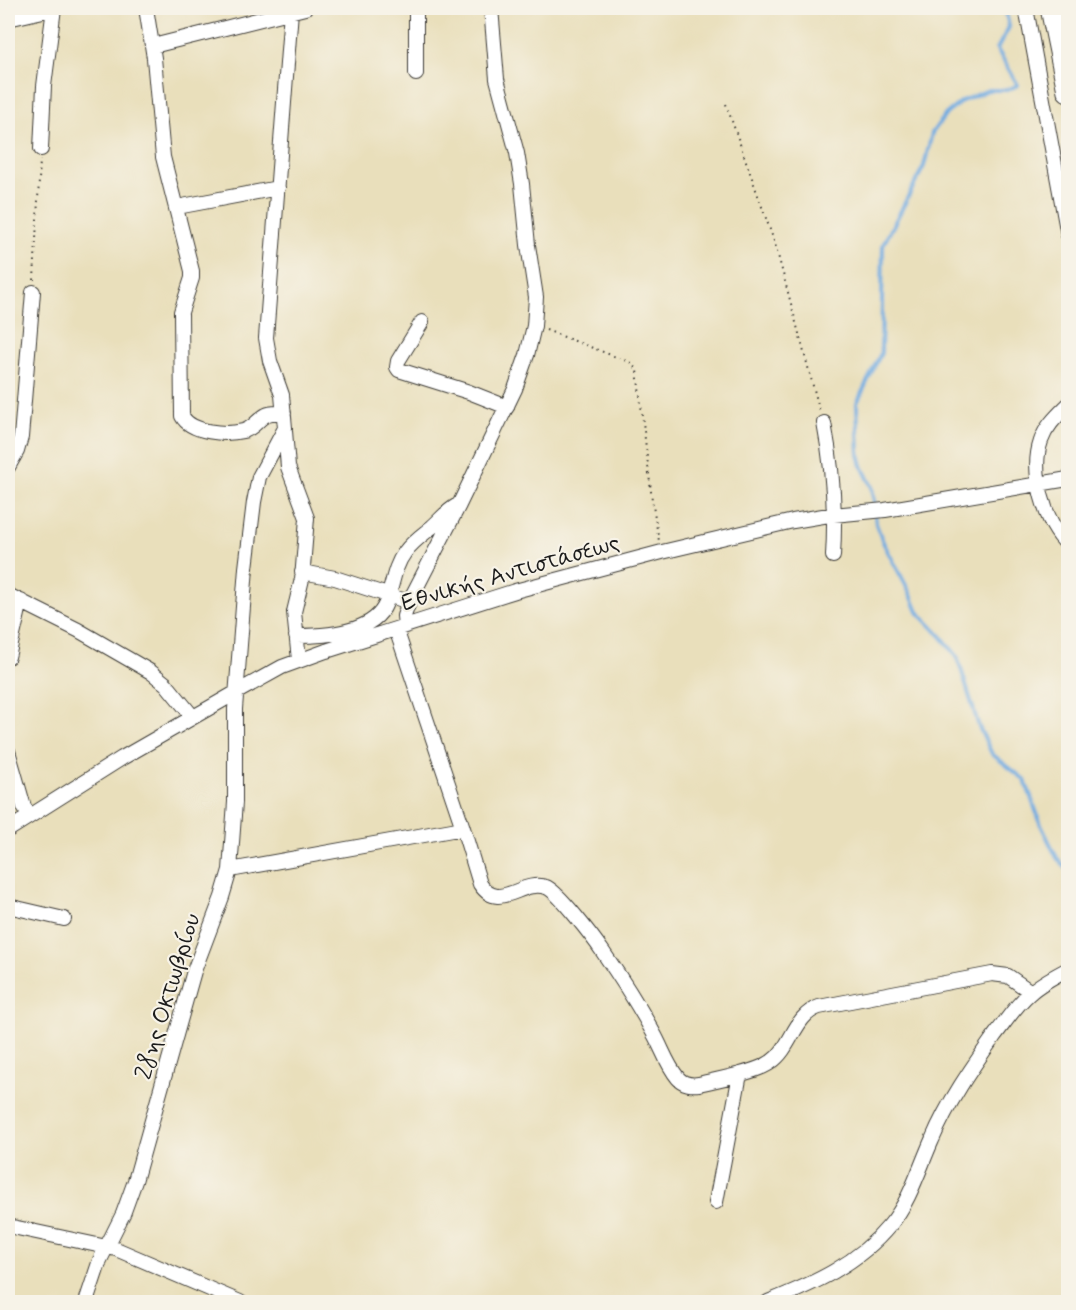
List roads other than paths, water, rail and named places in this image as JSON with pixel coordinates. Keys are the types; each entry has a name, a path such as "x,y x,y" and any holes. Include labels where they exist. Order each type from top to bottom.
{"highway":[{"path":"1051,8 1068,91"}],"street":[{"path":"8,19 55,8 44,86 41,148"},
{"path":"146,8 153,46 164,157 193,275 181,312 181,408 184,420 197,429 241,432 267,414 284,413"},
{"path":"416,8 416,74"},
{"path":"491,8 497,79 517,153 524,199 536,297 534,326 523,368 507,407 409,602 401,627 480,884 485,891 498,896 538,885 553,890 604,953 679,1079 695,1085 740,1074 764,1066 777,1058 806,1014 819,1007 992,975 1008,976 1031,992"},
{"path":"1026,8 1068,235"},
{"path":"153,46 298,9 278,188 266,338 270,361 282,395 288,467 307,518 302,572 294,612 299,660"},
{"path":"177,207 278,188"},
{"path":"8,467 17,452 21,437 33,292"},
{"path":"422,322 398,361 399,370 469,392 507,407"},
{"path":"1068,405 1053,420 1041,442 1038,464 1040,484 1050,522 1068,545"},
{"path":"824,423 835,514 833,556"},
{"name":"28ης Οκτωβρίου","path":"86,1302 106,1246 123,1214 135,1181 194,971 230,870 235,802 235,721 246,568 256,485 285,428"},
{"name":"Εθνικής Αντιστάσεως","path":"8,830 122,758 237,692 299,660 524,589 662,552 793,521 835,514 885,510 1068,479"},
{"path":"296,636 328,634 371,621 381,612 395,570 409,547 444,515 459,505"},
{"path":"302,572 335,578 409,602"},
{"path":"8,595 78,630 151,672 166,684 193,717"},
{"path":"8,657 21,601"},
{"path":"8,757 29,816"},
{"path":"230,870 463,828"},
{"path":"8,906 64,919"},
{"path":"768,1302 807,1286 854,1260 889,1226 911,1190 932,1139 963,1079 1015,1009 1031,992 1068,969"},
{"path":"716,1202 740,1074"},
{"path":"8,1226 125,1252 240,1302"}],"waterway":[{"path":"875,508 872,487 859,454 857,403 881,353 883,245 924,166 932,133 946,114 962,101 988,90 1007,90 1018,85 997,49 1009,27 1005,8"},
{"path":"875,515 883,542 918,612 957,656 979,727 992,754 1025,780 1041,825 1057,858 1068,870"}]}
